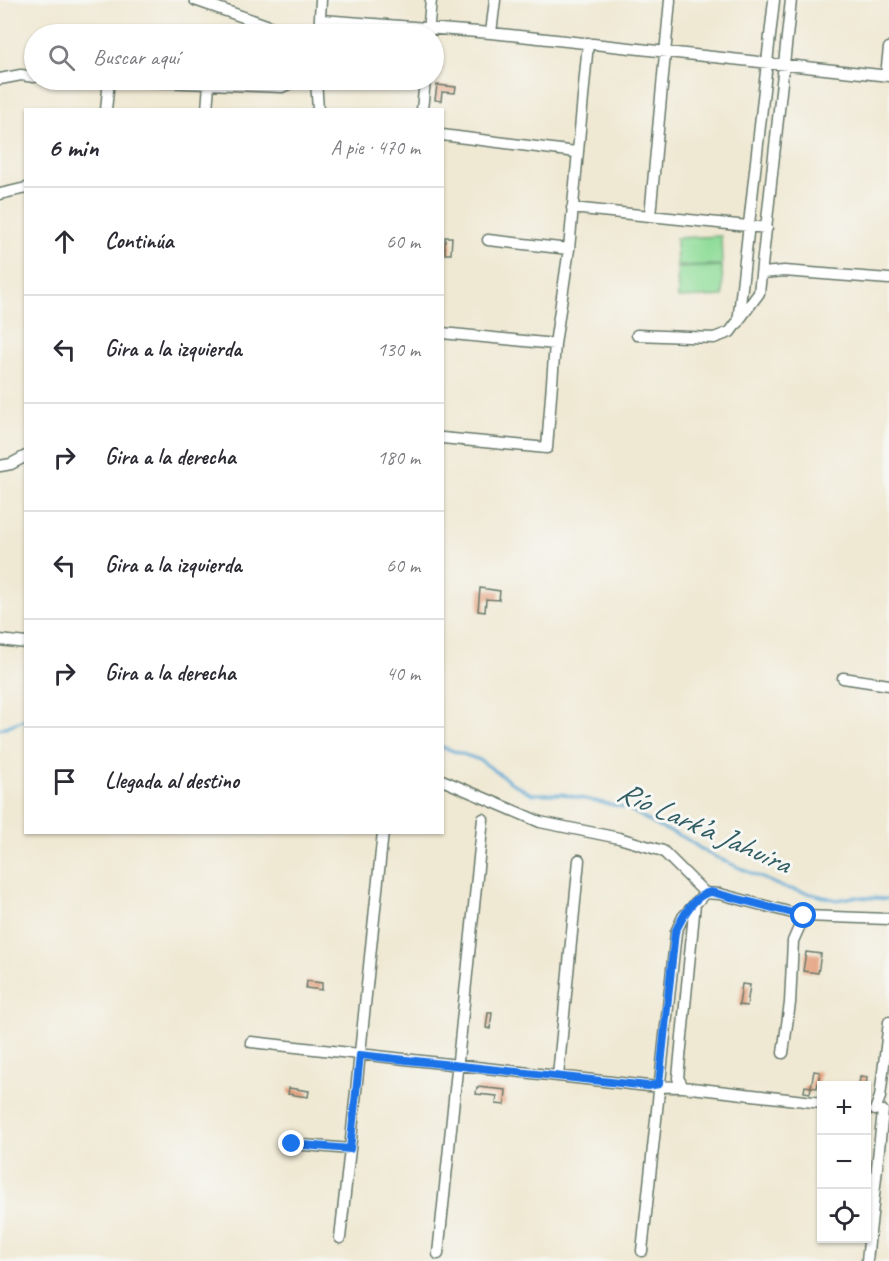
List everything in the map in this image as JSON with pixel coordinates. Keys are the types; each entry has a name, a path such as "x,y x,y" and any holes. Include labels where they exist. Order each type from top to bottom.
{"street":[{"path":"195,0 263,24"},
{"path":"321,0 321,24"},
{"path":"430,24 432,0"},
{"path":"491,33 495,0"},
{"path":"650,216 670,0"},
{"path":"738,323 774,0"},
{"path":"637,335 714,338 730,332 759,293 763,273 791,0"},
{"path":"322,20 361,24"},
{"path":"444,31 491,33 888,75 889,48"},
{"path":"444,438 547,448 555,344 569,249 576,152 588,43"},
{"path":"0,79 24,75"},
{"path":"106,108 108,90"},
{"path":"207,108 209,90"},
{"path":"317,90 318,108"},
{"path":"422,108 423,90"},
{"path":"444,135 576,152"},
{"path":"0,194 24,188"},
{"path":"572,208 766,228"},
{"path":"488,240 569,249"},
{"path":"763,273 784,271 889,279"},
{"path":"444,333 555,344"},
{"path":"0,465 24,457"},
{"path":"0,640 24,643"},
{"path":"843,678 889,685"},
{"path":"444,781 540,822 619,838 663,851 705,893 720,894 804,916 889,919"},
{"path":"438,1254 483,819"},
{"path":"340,1238 383,834"},
{"path":"558,1076 579,860"},
{"path":"642,1251 675,932 683,917 705,893"},
{"path":"683,1087 678,1078 695,903"},
{"path":"783,1053 790,1003 793,941 804,916"},
{"path":"867,1261 880,1097 889,1022"},
{"path":"251,1042 648,1086 659,1084 817,1103"},
{"path":"292,1144 350,1149"}],"green space":[{"path":"721,236 722,265 677,266 676,238"},
{"path":"722,266 723,296 678,298 677,268"}],"building":[{"path":"444,86 456,87 455,93 442,92 441,101 435,100 436,90 444,90"},
{"path":"445,237 452,237 451,254 445,254"},
{"path":"480,588 500,591 499,600 486,599 485,612 478,611"},
{"path":"806,952 821,954 818,973 803,971"},
{"path":"307,981 322,983 322,990 306,988"},
{"path":"742,984 750,985 747,1006 739,1005"},
{"path":"488,1013 492,1013 490,1029 486,1028"},
{"path":"814,1071 820,1072 817,1088 811,1087"},
{"path":"860,1076 867,1077 867,1081 860,1081"},
{"path":"805,1086 811,1087 810,1093 804,1092"},
{"path":"477,1087 506,1090 505,1105 496,1104 497,1096 476,1094"},
{"path":"289,1088 309,1091 308,1097 288,1094"}],"waterway":[{"name":"Río Lark’a Jahuira","path":"0,729 24,720"},
{"name":"Río Lark’a Jahuira","path":"444,748 480,760 532,794 562,794 627,808 657,826 685,838 707,853 782,887 837,900 853,897 889,899"}],"route":[{"path":"292,1144 350,1149 360,1055 648,1086 659,1084 675,932 683,917 695,903 705,893 711,892 804,916"}]}
